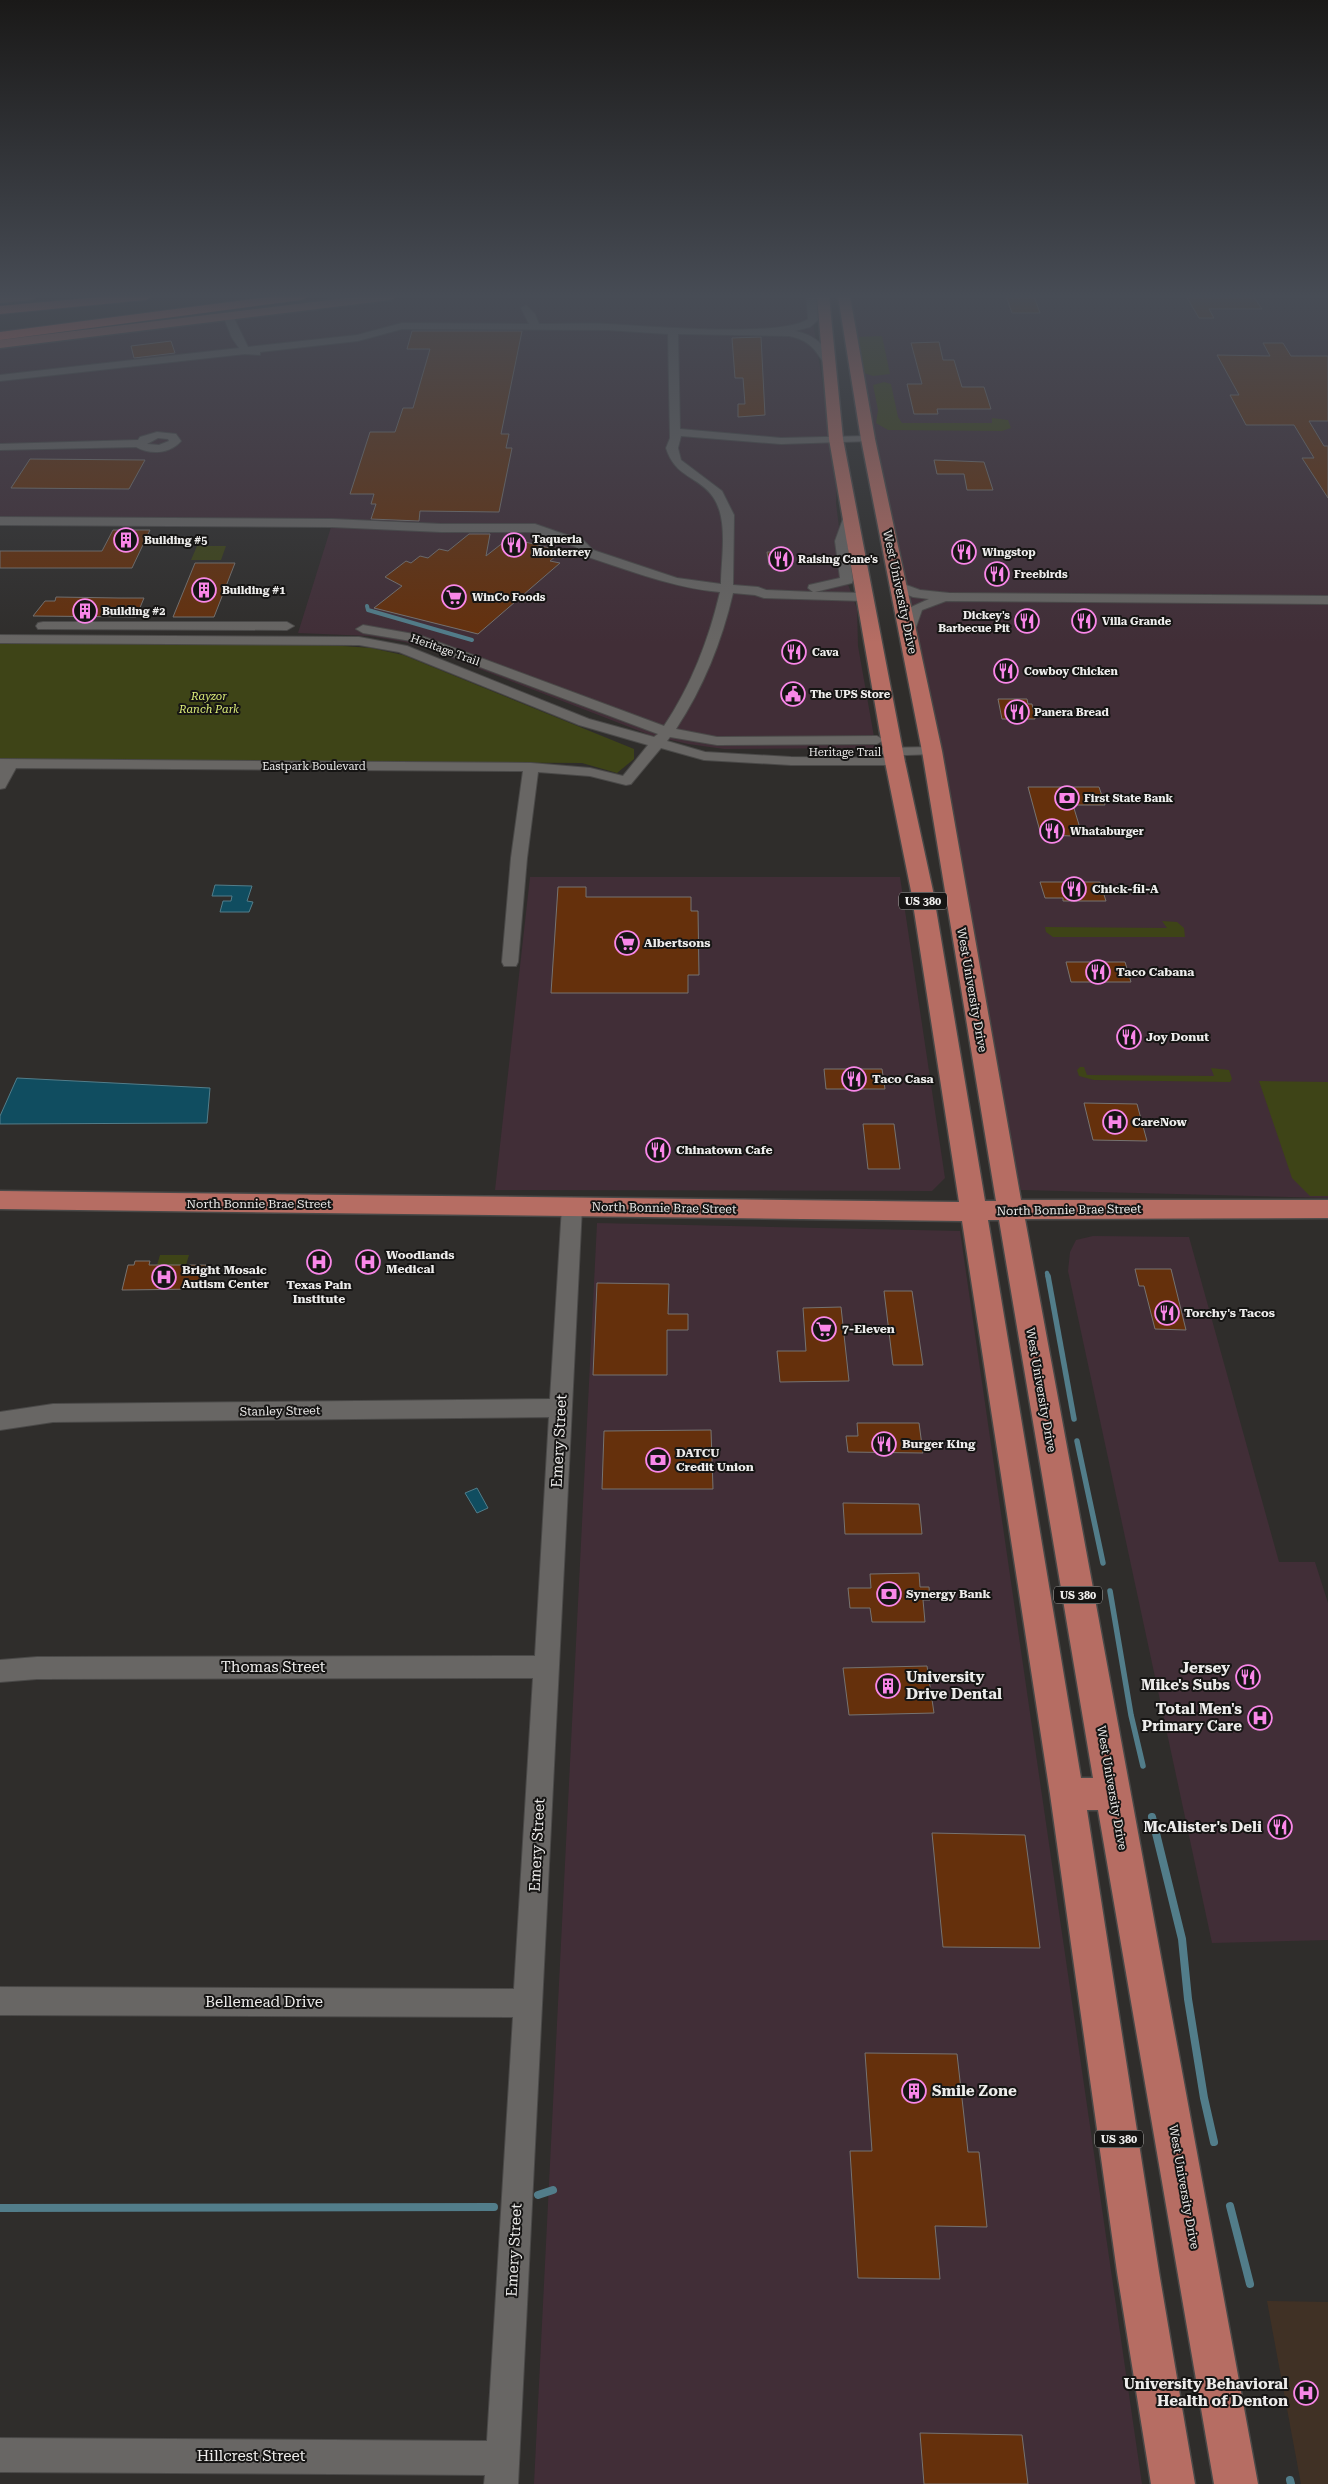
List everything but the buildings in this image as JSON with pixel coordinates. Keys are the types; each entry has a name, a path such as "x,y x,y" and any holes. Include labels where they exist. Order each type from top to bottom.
{"main road":[{"path":"833,412 836,439 872,639 866,642 863,648 878,726 888,751 906,758 913,766 936,866 945,892 959,913"},
{"name":"West University Drive","path":"863,412 932,751 1010,1210 1236,2484"},
{"path":"863,591 895,638 917,736 932,751"},
{"name":"US 380","path":"888,751 922,891 972,1212 1067,1794 1138,2272 1173,2484"},
{"name":"North Bonnie Brae Street","path":"0,1200 972,1212 1010,1210 1328,1209"},
{"path":"1067,1794 1114,1794"}],"street":[{"path":"656,744 692,694 722,615 727,589 728,515 718,494 676,461 672,448 676,438 674,412"},
{"path":"674,428 780,441 822,442 836,439 868,439"},
{"path":"0,447 41,444 141,443 152,436 175,440"},
{"path":"0,441 27,441 41,444"},
{"path":"758,591 762,588 821,588 847,580 841,541 850,516"},
{"path":"0,522 332,523 442,528 535,528 580,544 589,553 674,581 727,589 758,591 764,594 863,591"},
{"path":"898,586 918,594 949,597 1328,600"},
{"path":"908,630 916,608 949,597"},
{"name":"Heritage Trail","path":"1,628 28,626 300,626 390,632 414,638 666,732 717,741 888,751 932,751"},
{"path":"161,640 183,633 298,633"},
{"name":"Heritage Trail","path":"0,639 310,640 380,644 411,653 584,722 656,744 697,754 791,761 888,751"},
{"name":"Eastpark Boulevard","path":"6,764 531,767 590,772 626,781 656,744"},
{"path":"0,785 6,764"},
{"path":"510,962 517,876 531,767"},
{"name":"Emery Street","path":"502,2471 572,1207"},
{"name":"Stanley Street","path":"0,1421 53,1413 561,1408"},
{"name":"Thomas Street","path":"0,1671 37,1668 547,1667"},
{"name":"Bellemead Drive","path":"0,2001 528,2003"},
{"name":"Hillcrest Street","path":"0,2455 502,2471"}],"shaded area":[{"path":"0,412 827,412 837,477 836,503 845,576 857,609 858,646 876,748 724,749 688,744 650,735 436,652 405,642 369,636 298,633 332,524 0,522"},
{"path":"864,412 1328,412 1328,1198 1021,1190 965,944"},
{"path":"530,877 900,877 945,1178 932,1191 495,1190"},
{"path":"597,1223 960,1231 1142,2484 534,2484"},
{"path":"1093,1236 1189,1237 1279,1562 1315,1562 1328,1603 1328,1940 1212,1943 1068,1271 1070,1252 1076,1240"},
{"name":"University Behavioral Health of Denton","path":"1267,2301 1328,2302 1328,2484 1301,2484"}],"green space":[{"path":"878,412 897,412 902,423 992,423 992,418 1008,420 1011,428 1002,431 888,430 876,423"},
{"path":"197,546 226,546 221,560 191,560"},
{"name":"Rayzor Ranch Park","path":"0,643 329,645 371,648 403,655 634,749 634,759 617,773 582,763 0,759"},
{"path":"1162,921 1177,922 1184,928 1185,937 1053,937 1046,932 1045,927 1167,928"},
{"path":"1080,1067 1084,1067 1087,1075 1214,1076 1211,1068 1229,1070 1232,1079 1230,1082 1094,1080 1079,1076 1077,1070"},
{"path":"1259,1081 1328,1082 1328,1196 1310,1196 1292,1178"},
{"path":"160,1255 189,1255 186,1265 157,1265"}],"water":[{"path":"215,885 252,886 247,901 253,902 249,912 220,912 223,901 231,901 232,896 212,896"},
{"path":"17,1078 210,1088 207,1123 0,1124 0,1116"},
{"path":"477,1488 488,1508 477,1513 465,1493"}],"waterway":[{"path":"367,606 368,610 472,640"},
{"path":"1047,1273 1048,1277"},
{"path":"1048,1276 1074,1419"},
{"path":"1077,1441 1103,1563"},
{"path":"1110,1591 1131,1715 1143,1766"},
{"path":"1152,1817 1182,1939 1188,1999 1204,2098 1214,2142"},
{"path":"538,2195 553,2190"},
{"path":"1230,2206 1250,2284"},
{"path":"0,2208 494,2207"},
{"path":"1290,2480 1291,2484"}],"place":[{"name":"Building #5","path":"126,540"},
{"name":"Taqueria Monterrey","path":"514,545"},
{"name":"Wingstop","path":"964,552"},
{"name":"Raising Cane's","path":"781,559"},
{"name":"Freebirds","path":"997,574"},
{"name":"Building #1","path":"204,590"},
{"name":"WinCo Foods","path":"454,597"},
{"name":"Building #2","path":"85,611"},
{"name":"Dickey's Barbecue Pit","path":"1027,621"},
{"name":"Villa Grande","path":"1084,621"},
{"name":"Cava","path":"794,652"},
{"name":"Cowboy Chicken","path":"1006,671"},
{"name":"The UPS Store","path":"793,694"},
{"name":"Panera Bread","path":"1017,712"},
{"name":"First State Bank","path":"1067,798"},
{"name":"Whataburger","path":"1052,831"},
{"name":"Chick-fil-A","path":"1074,889"},
{"name":"Albertsons","path":"627,943"},
{"name":"Taco Cabana","path":"1098,972"},
{"name":"Joy Donut","path":"1129,1037"},
{"name":"Taco Casa","path":"854,1079"},
{"name":"CareNow","path":"1115,1122"},
{"name":"Chinatown Cafe","path":"658,1150"},
{"name":"Texas Pain Institute","path":"319,1262"},
{"name":"Woodlands Medical","path":"368,1262"},
{"name":"Bright Mosaic Autism Center","path":"164,1277"},
{"name":"Torchy's Tacos","path":"1167,1313"},
{"name":"7-Eleven","path":"824,1329"},
{"name":"Burger King","path":"884,1444"},
{"name":"DATCU Credit Union","path":"658,1460"},
{"name":"Synergy Bank","path":"889,1594"},
{"name":"Jersey Mike's Subs","path":"1248,1677"},
{"name":"University Drive Dental","path":"888,1686"},
{"name":"Total Men's Primary Care","path":"1260,1718"},
{"name":"McAlister's Deli","path":"1280,1827"},
{"name":"Smile Zone","path":"914,2091"},
{"name":"University Behavioral Health of Denton","path":"1306,2393"}]}
